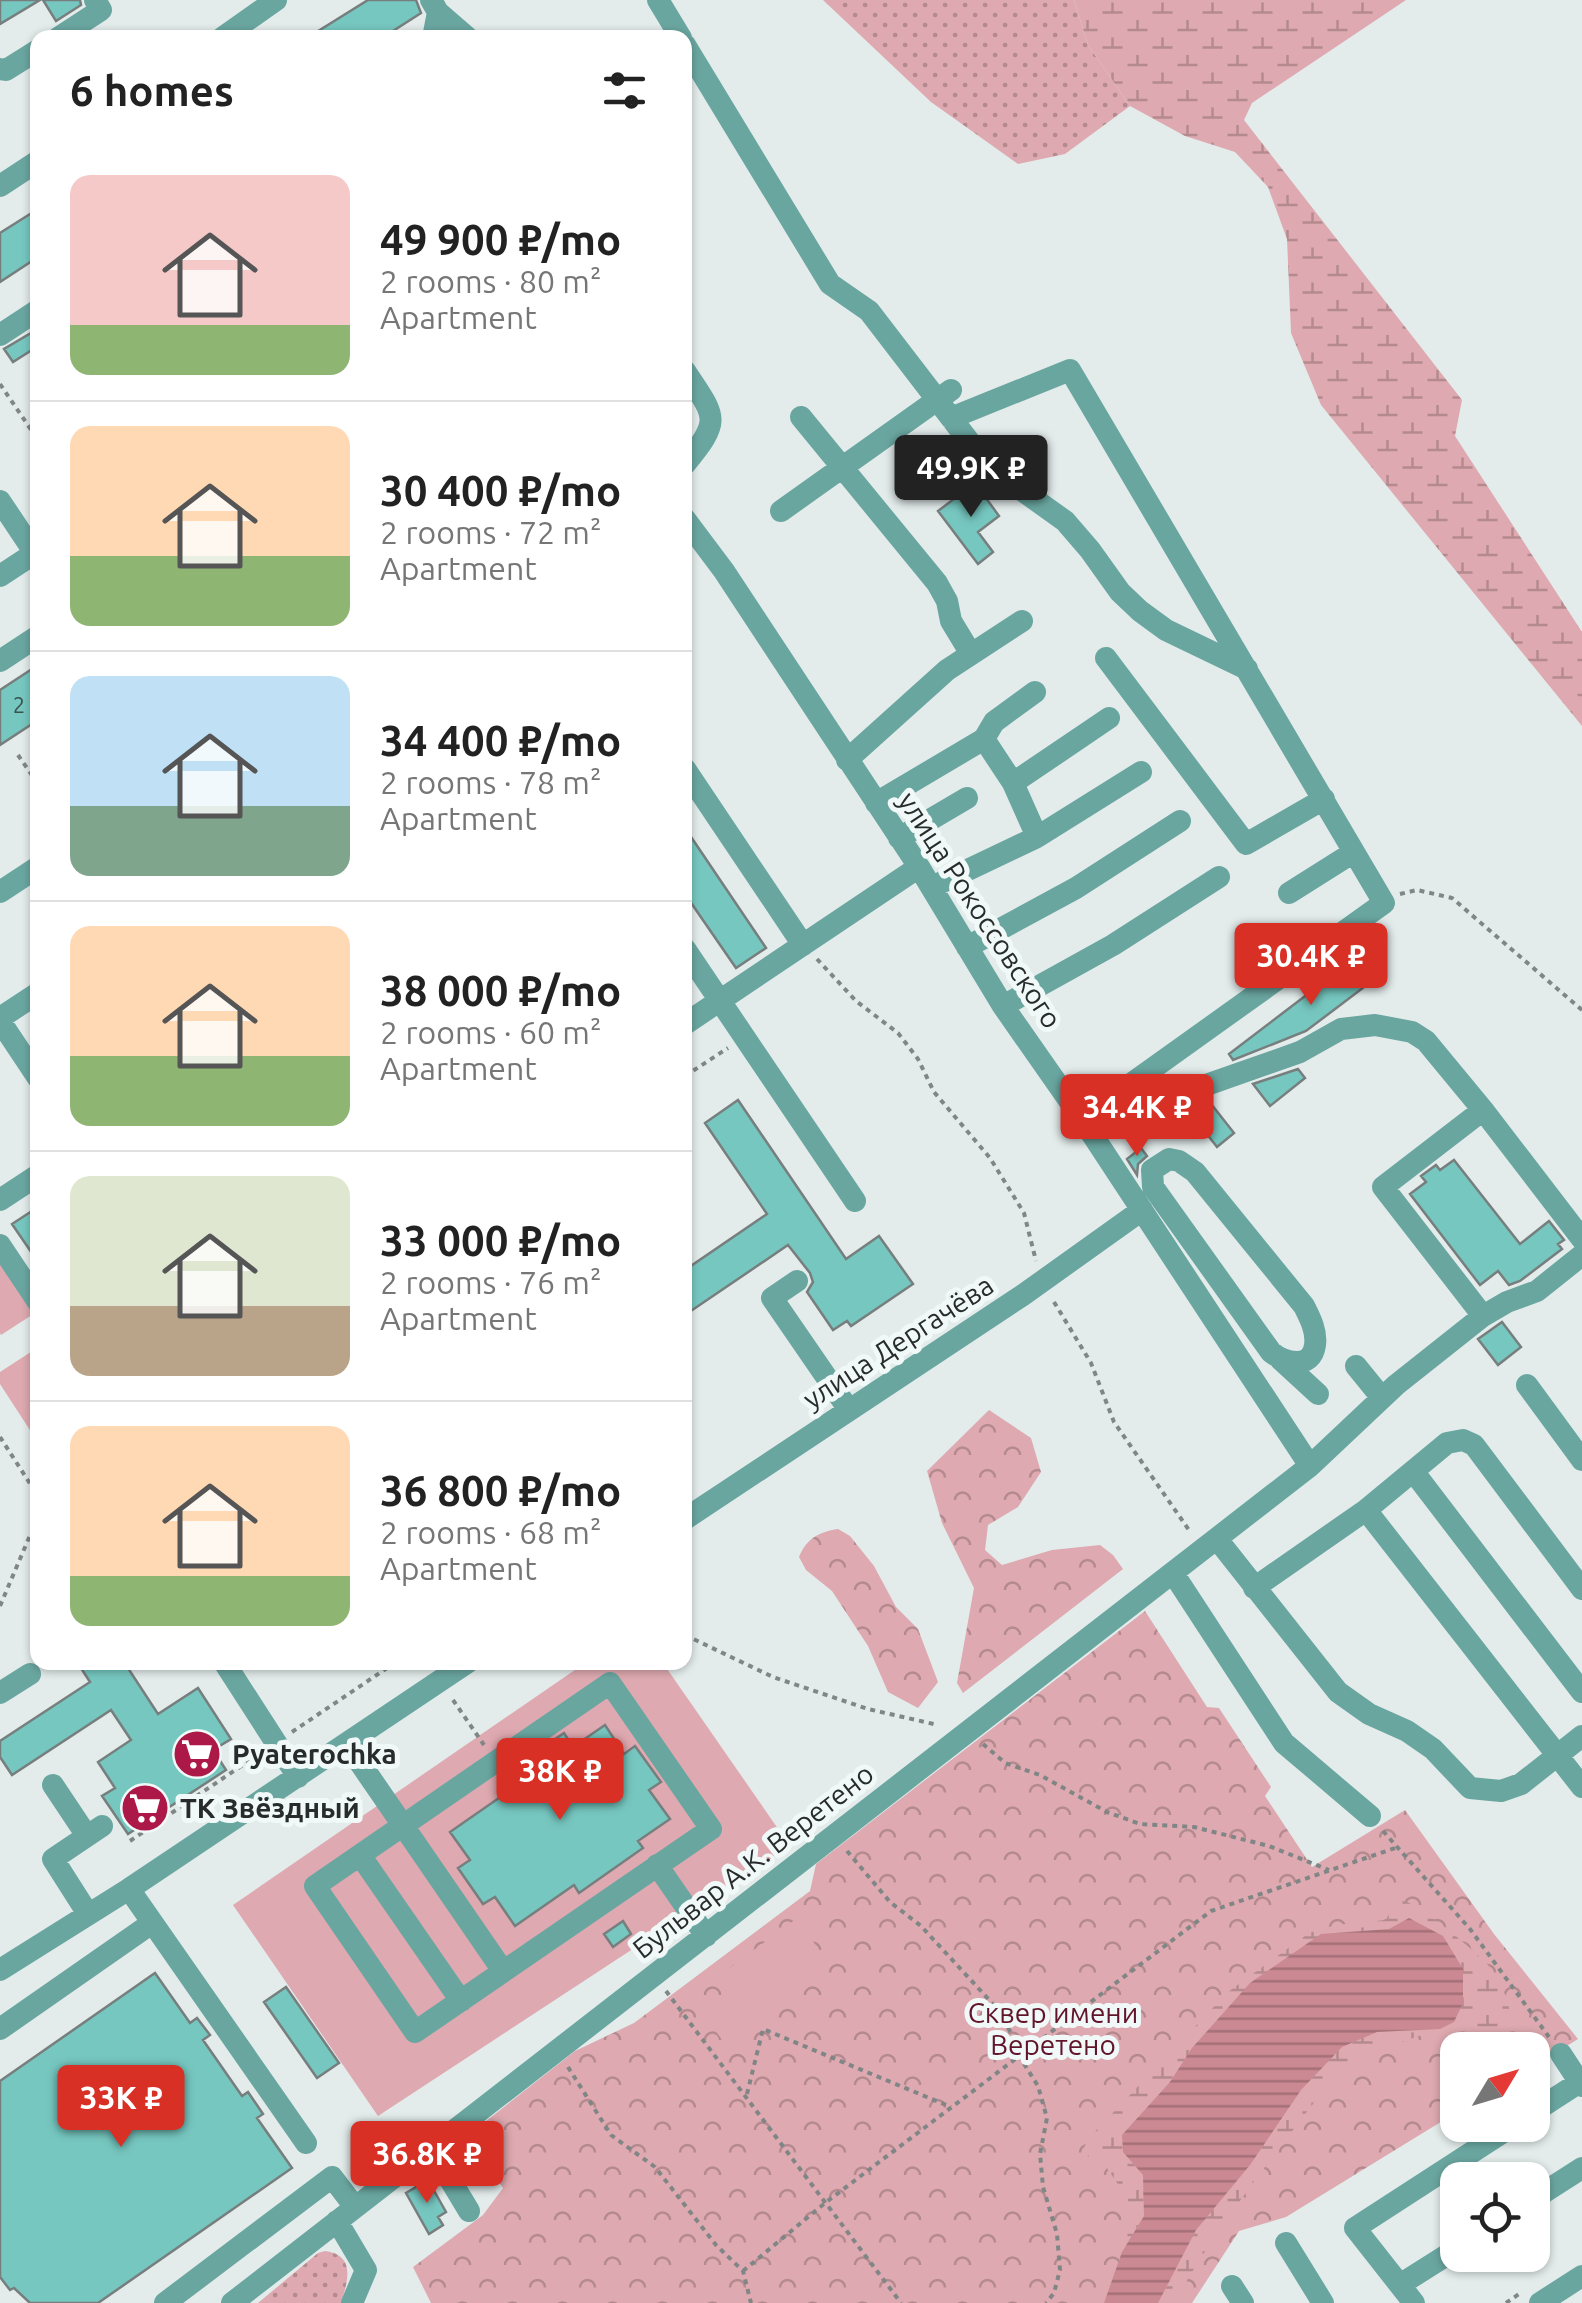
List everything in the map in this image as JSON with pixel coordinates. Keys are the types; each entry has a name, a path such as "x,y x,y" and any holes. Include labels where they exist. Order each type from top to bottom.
{"street":[{"path":"70,30 101,10 94,0"},
{"path":"229,30 248,7 276,0"},
{"path":"658,0 675,30"},
{"path":"435,6 460,30"},
{"path":"0,69 6,70 30,55"},
{"path":"692,57 830,284 869,311 947,402 988,466 1064,522 1140,612 1166,630 1247,669"},
{"path":"0,186 30,167"},
{"path":"0,335 30,315"},
{"path":"781,512 844,466 947,402 1070,370 1384,903 1082,1119"},
{"path":"692,382 712,420 709,435 692,456"},
{"path":"801,417 937,583 948,601 950,621 970,654"},
{"path":"0,501 30,545"},
{"name":"улица Рокоссовского","path":"692,529 724,571 919,867 1003,1006 1143,1198 1310,1466"},
{"path":"0,576 30,558"},
{"path":"847,760 947,670 1022,622"},
{"path":"0,661 30,641"},
{"path":"1106,658 1246,844 1324,799"},
{"path":"876,803 984,739 994,722 1035,692"},
{"path":"1013,782 1108,718"},
{"path":"984,739 1013,782 1038,837"},
{"path":"932,888 1038,837 1141,772"},
{"path":"692,780 804,944"},
{"path":"899,838 967,798"},
{"path":"967,947 1076,888 1180,821"},
{"path":"1289,892 1354,852"},
{"path":"692,1019 919,867"},
{"path":"0,892 30,872"},
{"path":"1003,1006 1113,945 1219,877"},
{"path":"692,959 855,1200"},
{"path":"30,999 0,1020 30,1066"},
{"path":"1192,1090 1300,1052 1341,1029 1390,1026 1412,1032 1426,1041 1483,1110 1582,1239"},
{"path":"1482,1316 1382,1187 1483,1110"},
{"name":"улица Дергачёва","path":"692,1514 1042,1282 1143,1198 1152,1170 1160,1162 1179,1160 1196,1172 1304,1306 1313,1325 1314,1350 1306,1360 1281,1360"},
{"path":"0,1200 30,1180"},
{"path":"1143,1198 1271,1352 1318,1394"},
{"path":"0,1245 30,1290"},
{"name":"Бульвар А.К. Веретено","path":"232,2303 1310,1466 1382,1398 1482,1316 1538,1291 1582,1255"},
{"path":"796,1281 772,1298 849,1410"},
{"path":"1356,1366 1382,1398"},
{"path":"1526,1385 1582,1460"},
{"path":"1254,1588 1366,1510 1447,1443 1463,1440 1474,1445 1582,1589"},
{"path":"1413,1471 1582,1692"},
{"path":"1366,1510 1582,1787"},
{"path":"1210,1544 1254,1588 1338,1692 1368,1714 1408,1731 1433,1748 1470,1788 1501,1791 1521,1784 1582,1736"},
{"path":"1173,1573 1284,1743 1370,1816"},
{"path":"229,1670 298,1776"},
{"path":"0,1970 456,1670"},
{"path":"0,1693 30,1674"},
{"path":"610,1683 711,1829 415,2032 314,1886 496,1762 610,1683"},
{"path":"346,1744 503,1972"},
{"path":"54,1785 95,1831 53,1859 88,1914"},
{"path":"360,1855 461,2001"},
{"path":"657,1866 706,1936"},
{"path":"128,1889 306,2144"},
{"path":"0,2028 152,1923"},
{"path":"1550,2102 1581,2084 1561,2054"},
{"path":"1440,2265 1408,2294 1355,2228 1488,2142"},
{"path":"431,2148 469,2211"},
{"path":"1550,2188 1582,2168"},
{"path":"165,2303 332,2176 366,2270 352,2303"},
{"path":"1286,2243 1323,2303"},
{"path":"1540,2303 1582,2276"}],"path":[{"path":"0,384 30,428"},
{"path":"18,755 30,772"},
{"path":"1384,903 1417,890 1452,898 1582,1010"},
{"path":"804,944 856,1000 898,1033 918,1059 934,1092 990,1158 1024,1213 1042,1282 1091,1362 1114,1422 1210,1544"},
{"path":"692,1072 745,1038"},
{"path":"0,1437 30,1484"},
{"path":"0,1606 30,1536"},
{"path":"692,1637 773,1677 868,1708 969,1732 1006,1763 1140,1824 1194,1827 1270,1846 1329,1870"},
{"path":"440,1681 496,1762"},
{"path":"1370,1816 1470,1929 1561,2054"},
{"path":"832,1838 992,2003 1038,2086 1047,2118 1040,2154 1043,2188 1057,2234 1060,2270 1054,2293 1046,2303"},
{"path":"743,2271 825,2202 1211,1910 1398,1847"},
{"path":"654,1976 900,2303"},
{"path":"746,2097 764,2029 950,2107"},
{"path":"558,2050 611,2135 655,2167 716,2245 743,2271 751,2303"}],"green space":[{"path":"823,0 1074,0 1088,45 1130,106 1065,154 1018,164 931,102"},
{"path":"1074,0 1406,0 1252,103 1244,120 1462,400 1455,436 1582,632 1582,726 1321,405 1291,333 1287,239 1268,187 1235,152 1185,136 1130,106 1088,45"},
{"path":"0,1259 30,1305 30,1316 0,1333"},
{"path":"30,1353 30,1430 0,1384 0,1372"},
{"path":"989,1410 1031,1438 1041,1472 1018,1507 988,1525 985,1550 1002,1565 1052,1550 1100,1545 1123,1569 963,1693 957,1683 974,1588 942,1523 927,1471"},
{"path":"838,1529 850,1536 874,1566 896,1607 918,1629 938,1682 918,1708 888,1692 868,1646 832,1591 806,1570 799,1557 814,1537"},
{"name":"Сквер имени Веретено","path":"1145,1611 1207,1707 1219,1708 1271,1787 1265,1796 1312,1867 1405,1810 1494,1934 1578,2039 1550,2056 1550,2032 1440,2032 1440,2122 1286,2217 1239,2231 1192,2303 431,2303 413,2267 483,2215 503,2188 467,2136 575,2051 634,2023 810,1891 816,1864"},
{"path":"575,1670 668,1670 790,1846 378,2116 233,1905"},
{"path":"1402,1900 1451,1932 1494,1972 1510,2011 1506,2025 1480,2029 1454,2022 1463,2003 1389,1929 1321,1934 1192,2048 1170,2082 1122,2135 1123,2152 1143,2175 1144,2216 1122,2252 1128,2199 1107,2168 1083,2150 1088,2139 1228,1992 1309,1933 1336,1925 1386,1920 1393,1906"},
{"path":"796,1919 824,1956 746,2014 754,2027 728,2048 702,2012 728,1993 716,1978"},
{"path":"1440,2029 1376,2052 1342,2073 1308,2110 1236,2206 1174,2303 1158,2303 1196,2230 1250,2165 1301,2090 1342,2046 1377,2032"},
{"path":"318,2253 335,2253 346,2263 341,2303 258,2303"}],"shaded area":[{"path":"1409,1918 1443,1936 1463,1969 1463,2003 1454,2022 1440,2029 1377,2032 1342,2047 1301,2090 1250,2165 1196,2230 1158,2303 1104,2303 1122,2252 1144,2216 1143,2175 1123,2152 1122,2135 1250,1983 1321,1934 1389,1929"}],"building":[{"path":"0,0 40,0 0,24"},
{"path":"43,0 80,0 81,5 56,21"},
{"path":"368,0 416,0 421,13 394,30 320,30"},
{"path":"30,214 30,262 0,282 0,233"},
{"path":"30,334 30,351 13,362 4,349"},
{"path":"975,483 999,516 978,532 993,552 978,564 938,511"},
{"path":"30,670 30,725 0,745 0,690"},
{"path":"692,838 766,948 736,968 692,904"},
{"path":"1359,955 1376,978 1306,1031 1233,1060 1229,1054"},
{"path":"1298,1069 1305,1078 1270,1106 1253,1084"},
{"path":"738,1100 846,1259 879,1236 913,1284 851,1326 847,1321 833,1330 807,1292 813,1282 810,1273 788,1245 692,1310 692,1265 767,1214 705,1123"},
{"path":"1208,1100 1234,1133 1217,1147 1189,1111"},
{"path":"1141,1148 1147,1156 1138,1164 1137,1175 1127,1159"},
{"path":"1454,1160 1520,1244 1549,1221 1564,1240 1558,1244 1562,1249 1520,1281 1509,1285 1498,1271 1480,1285 1410,1194 1426,1182 1421,1176 1436,1165 1440,1170"},
{"path":"30,1212 30,1250 12,1224"},
{"path":"1502,1322 1521,1347 1498,1365 1478,1339"},
{"path":"82,1670 129,1670 158,1714 198,1688 231,1739 213,1750 226,1770 128,1834 102,1796 115,1788 98,1762 131,1740 111,1710 12,1775 0,1757 0,1741 90,1682"},
{"path":"605,1725 624,1754 635,1746 661,1782 649,1790 670,1819 638,1841 643,1848 579,1893 574,1885 515,1926 495,1897 483,1904 458,1868 470,1860 450,1832 509,1791 499,1777 564,1733 573,1747"},
{"path":"623,1921 631,1934 613,1947 604,1934"},
{"path":"155,1973 190,2023 197,2018 210,2035 203,2040 242,2096 248,2092 263,2114 257,2118 292,2168 98,2303 30,2303 14,2288 10,2290 0,2277 0,2081"},
{"path":"286,1987 339,2063 317,2078 264,2002"},
{"path":"428,2180 446,2212 438,2217 443,2225 429,2234 406,2193"}],"place":[{"name":"Pyaterochka","path":"197,1754"},
{"name":"ТК Звёздный","path":"145,1808"}]}
